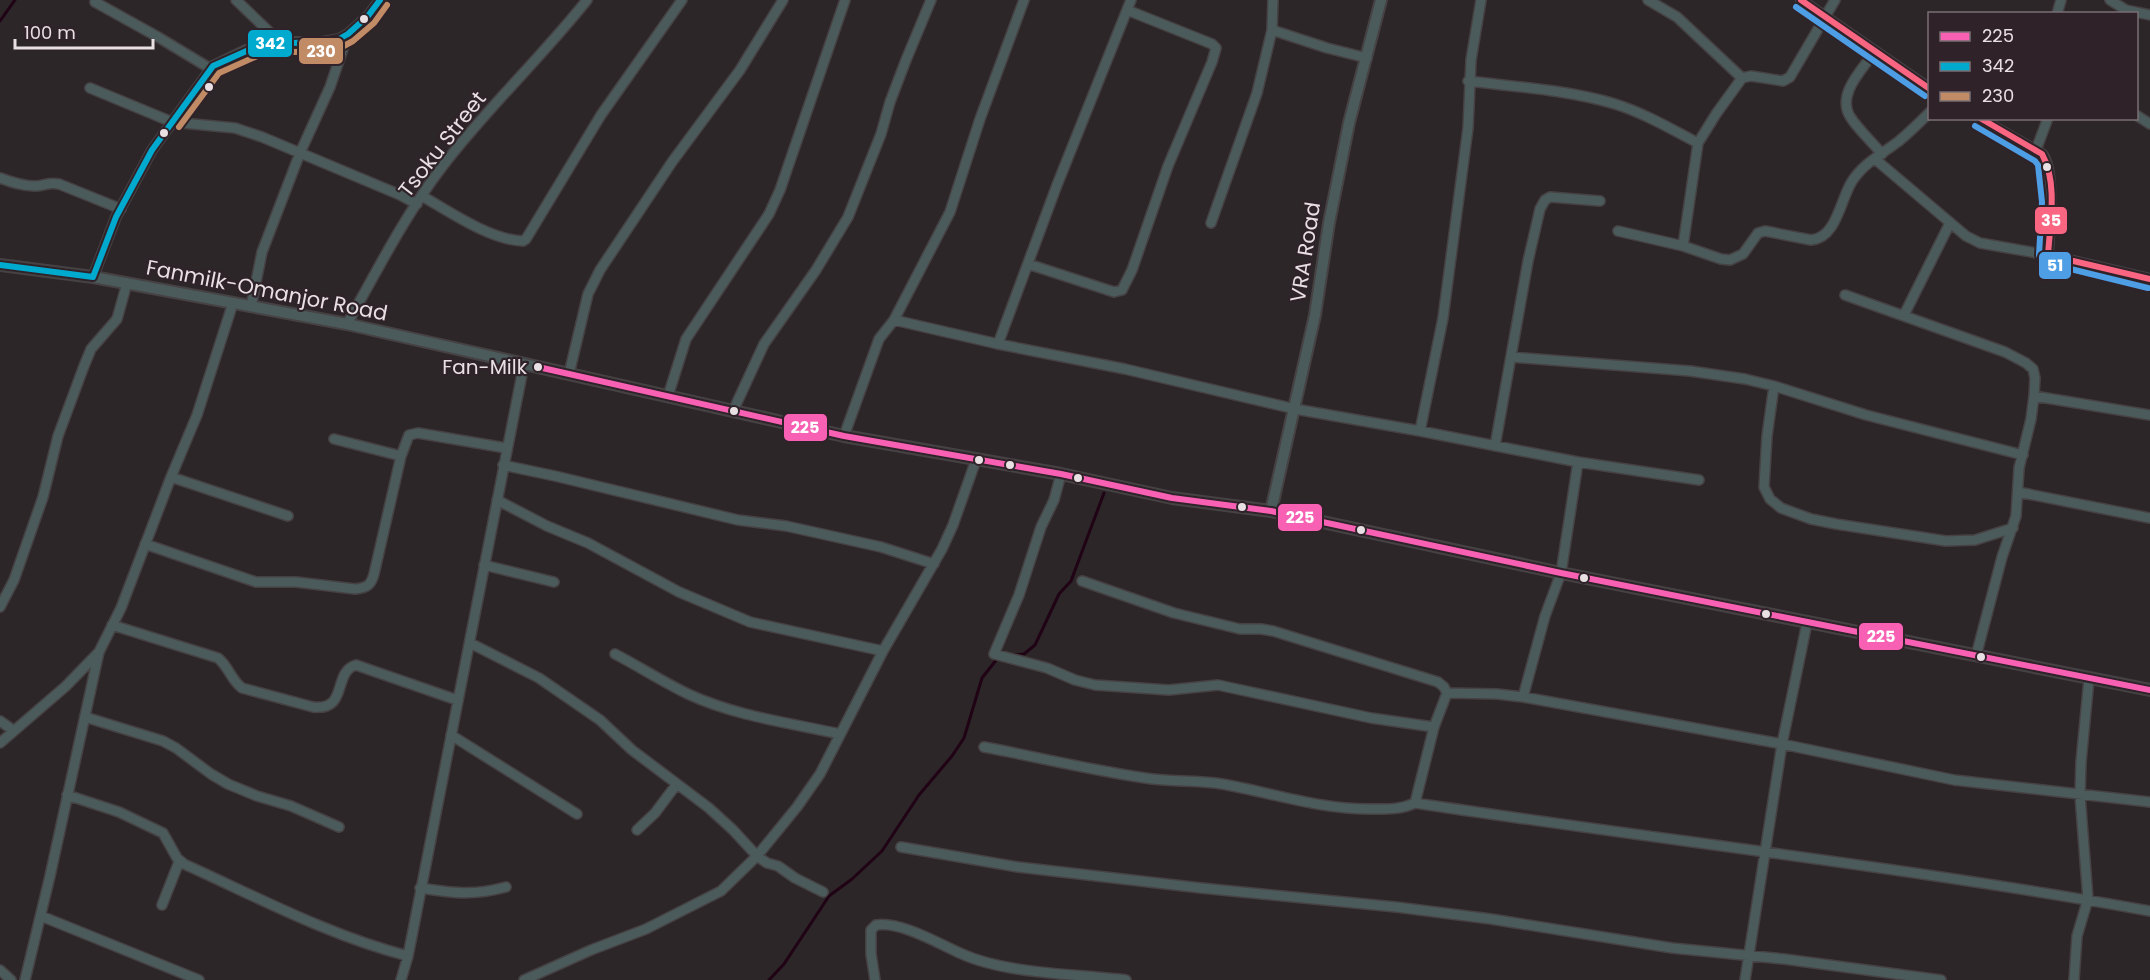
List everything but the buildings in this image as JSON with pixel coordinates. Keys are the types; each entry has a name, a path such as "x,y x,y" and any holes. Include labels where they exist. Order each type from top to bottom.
{"street":[{"path":"236,0 280,42"},
{"path":"93,278 121,209 152,150 211,69 246,50 280,42 322,42 339,39 368,16 380,0"},
{"name":"Tsoku Street","path":"347,324 419,200 442,167 490,108 545,50 586,0"},
{"path":"90,88 172,122 236,128 398,194 419,200 487,231 523,241 601,116 682,0"},
{"path":"569,374 586,303 600,270 672,162 740,70 783,0"},
{"path":"668,396 686,339 769,214 780,190 845,0"},
{"path":"733,411 764,344 816,270 848,217 881,134 906,60 931,0"},
{"path":"844,436 879,339 894,320 950,212 980,119 1024,0"},
{"path":"998,344 1057,185 1131,0"},
{"path":"1211,223 1257,93 1272,30 1272,0"},
{"name":"VRA Road","path":"1271,511 1315,315 1348,123 1381,0"},
{"path":"1420,431 1443,318 1468,128 1468,81 1481,0"},
{"path":"1648,0 1677,17 1742,78 1760,77 1783,81 1790,77 1835,0"},
{"path":"1801,0 1928,88"},
{"path":"2110,0 2126,10 2136,12"},
{"path":"95,2 211,69"},
{"path":"1028,264 1114,292 1122,290 1132,270 1165,172 1216,48 1212,44 1127,10"},
{"path":"1272,30 1367,58"},
{"path":"251,307 262,252 300,153 330,87 348,34"},
{"path":"1875,51 1854,81 1847,95 1845,107 1878,156 1966,236 1980,243 2048,255 2150,279"},
{"path":"1683,246 1698,143 1742,78"},
{"path":"1468,81 1557,92 1614,104 1637,112 1698,143"},
{"path":"1618,231 1730,260 1743,254 1758,233 1765,231 1811,240 1825,236 1854,178 1914,128 1928,113"},
{"path":"1983,120 2046,158 2050,177 2048,255"},
{"path":"2036,150 2047,120"},
{"path":"0,178 33,186 48,182 59,184 121,209"},
{"path":"1495,446 1527,261 1540,208 1550,197 1600,201"},
{"path":"1904,315 1950,222"},
{"name":"Fanmilk-Omanjor Road","path":"0,265 127,283 347,324 844,436 1061,474 1172,498 1271,511 1561,573 2150,690"},
{"path":"0,607 14,580 43,497 58,436 84,366 91,349 117,319 127,283"},
{"path":"1845,295 2005,352 2033,369 2034,396 2019,468 2013,528 1999,566 1976,656"},
{"path":"26,980 99,652 121,608 197,415 232,303"},
{"path":"894,320 998,344 1125,369 1295,409 1578,462 1699,480"},
{"path":"1511,357 1721,375 1774,386 1866,415 2023,455"},
{"path":"401,980 408,956 524,364"},
{"path":"1774,386 1767,436 1764,487 1770,499 1781,508 1811,519 1946,541 1975,540 2013,528"},
{"path":"2034,396 2150,415"},
{"path":"145,544 256,582 296,582 364,588 371,584 374,574 407,438 413,433 507,448"},
{"path":"334,439 401,456"},
{"path":"524,980 580,954 646,929 721,891 757,856 814,783 883,651 934,564 953,525 976,460"},
{"path":"1523,697 1545,616 1561,573 1578,462"},
{"path":"503,465 738,520 786,526 881,547 934,564"},
{"path":"1061,474 1054,500 1041,527 1019,595 994,654 1047,668 1075,680 1095,685 1169,690 1218,685 1371,718 1434,727"},
{"path":"171,477 288,516"},
{"path":"2018,492 2150,518"},
{"path":"497,500 547,526 588,543 679,592 739,618 883,651"},
{"path":"484,566 554,582"},
{"path":"1082,581 1183,616 1240,629 1273,631 1342,651 1431,680 1444,687 1448,693"},
{"path":"1745,980 1782,744 1808,623"},
{"path":"112,625 218,658 226,664 237,684 242,688 313,707 323,708 330,705 337,696 345,673 349,667 356,665 457,700"},
{"path":"470,643 539,678 600,720 632,750 709,808 757,856 823,892"},
{"path":"0,743 66,686 99,652"},
{"path":"615,654 711,703 840,734"},
{"path":"2074,980 2077,936 2088,899 2080,795 2082,739 2089,679"},
{"path":"1415,803 1434,727 1448,693"},
{"path":"1448,693 1523,697 1782,744 1954,780 2150,802"},
{"path":"85,717 163,741 228,784 291,806 339,827"},
{"path":"0,721 14,732"},
{"path":"451,735 577,814"},
{"path":"984,747 1143,778 1221,784 1311,805 1353,809 1390,809 1403,808 1415,803 2088,899 2150,910"},
{"path":"637,830 655,813 676,785"},
{"path":"67,795 119,812 163,833 179,862 316,925 377,948 408,956"},
{"path":"902,847 1018,867 1396,907 1491,919 1672,948 1784,959 1941,980"},
{"path":"162,904 179,862"},
{"path":"420,888 458,893 483,893 506,887"},
{"path":"41,916 199,980"},
{"path":"875,980 871,954 871,930 876,925 884,924 923,936 983,962 1045,972 1126,980"},
{"path":"0,970 11,980"}],"waterway":[{"path":"0,21 15,0"},
{"path":"1013,655 1024,654 1035,645 1059,594 1071,581 1104,493"},
{"path":"769,980 784,964 829,896 852,879 882,851 919,795 952,756 964,738 982,678 997,659"}],"transit line":[{"name":"342","path":"93,277 116,217 152,150 213,66 262,44 322,42 339,39 368,16 380,0"},
{"name":"35","path":"1801,0 1928,88"},
{"name":"230","path":"179,127 219,73 264,53 323,51 342,47 374,23 387,5"},
{"name":"51","path":"1796,7 1925,96"},
{"name":"35","path":"1983,120 2042,154 2047,165 2051,190 2048,255 2150,279"},
{"name":"51","path":"1975,126 2035,161 2038,165 2042,202 2039,255 2042,262 2148,288"},
{"name":"342","path":"0,265 93,277"},
{"name":"225","path":"538,367 844,436 1061,474 1172,498 1271,511 1561,573 2150,690"}],"place":[{"name":"Fan-Milk","path":"538,367"}]}
